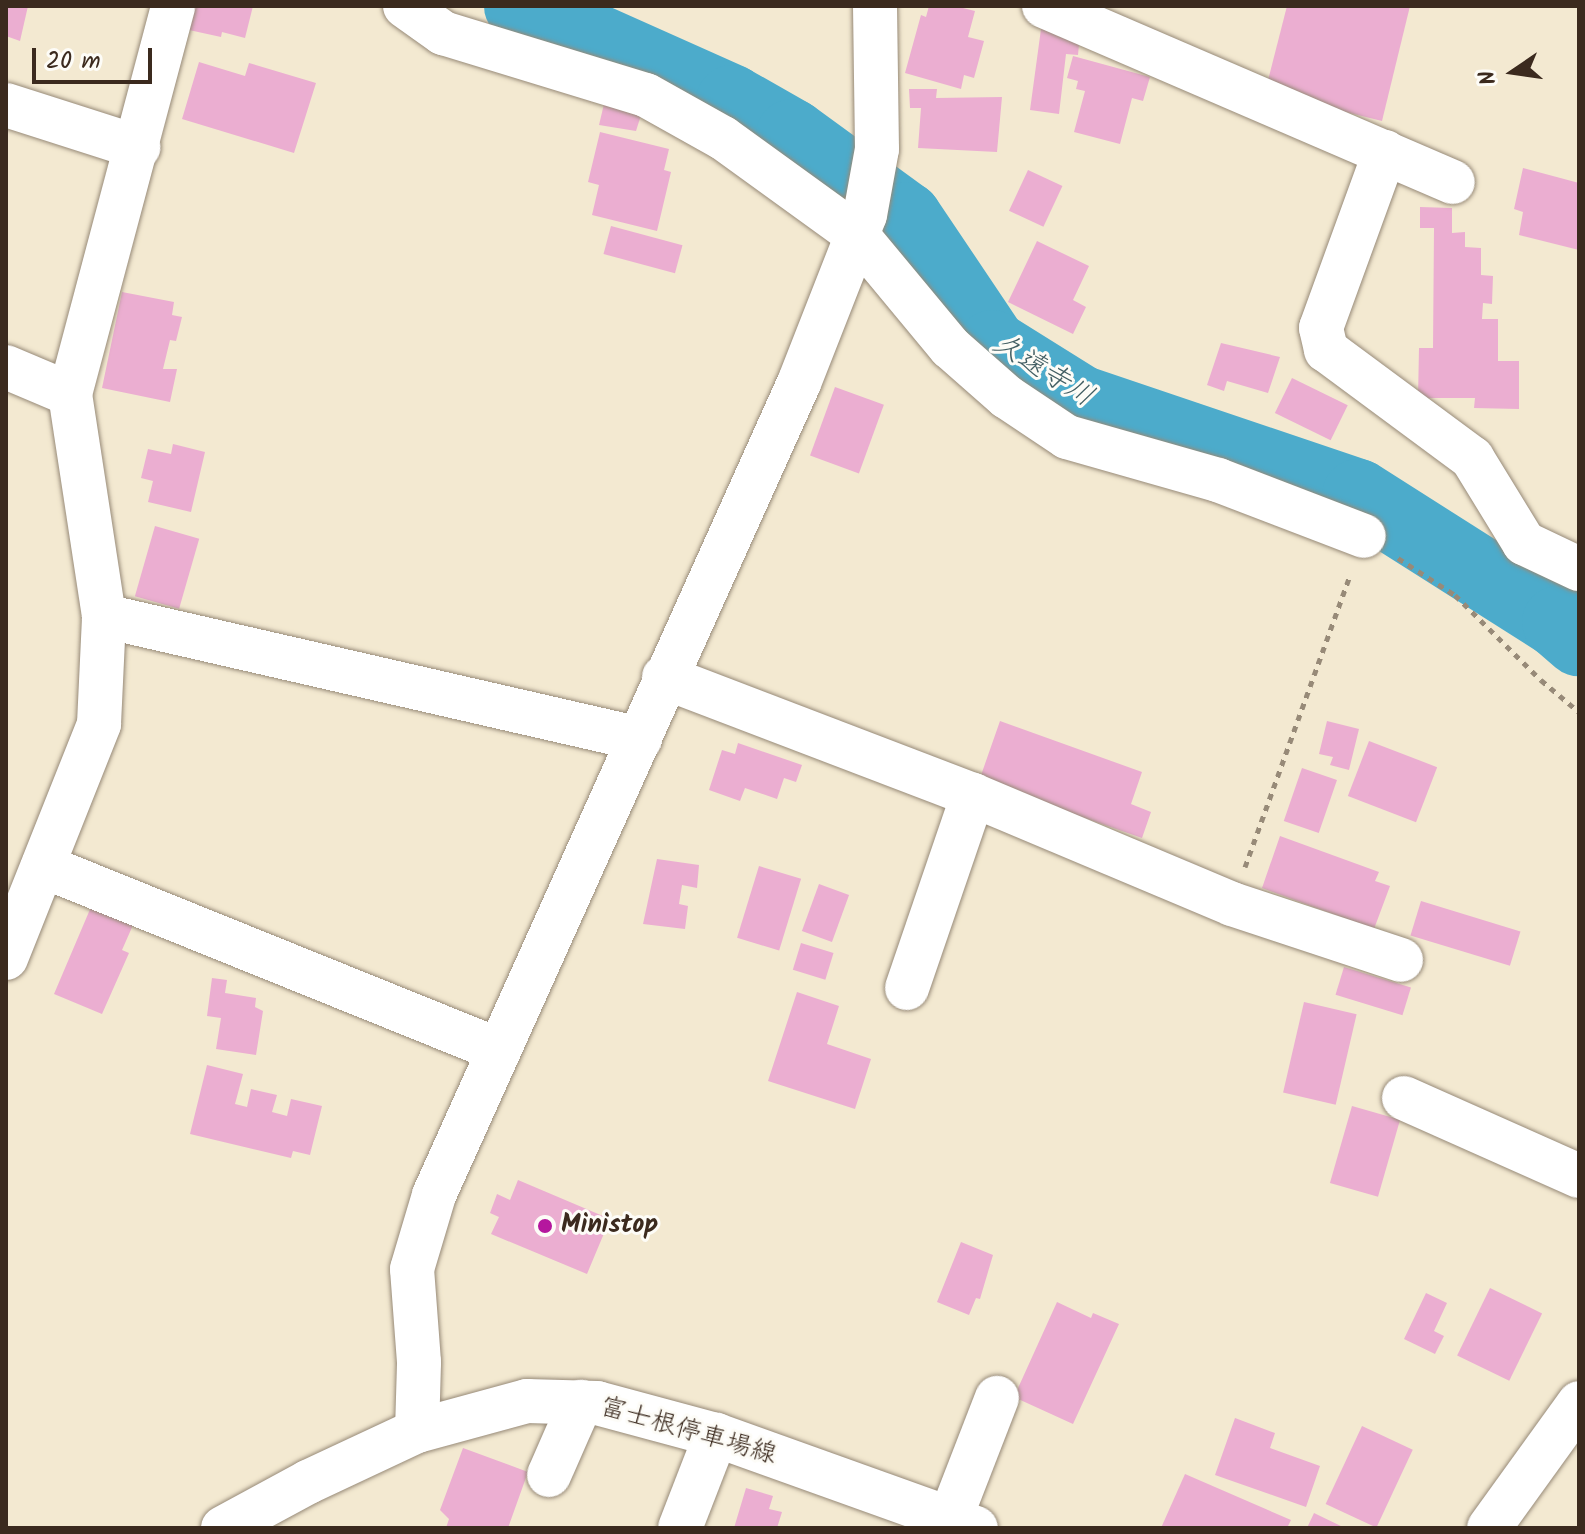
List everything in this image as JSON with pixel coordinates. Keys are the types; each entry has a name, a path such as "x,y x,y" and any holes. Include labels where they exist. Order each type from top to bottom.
{"street":[{"path":"6,958 26,888 99,724 104,616 70,394 173,6"},
{"path":"405,6 443,33 646,95 723,138 861,225 950,347 1007,397 1067,437 1218,480 1364,536"},
{"path":"417,1431 419,1362 412,1269 434,1195 640,739 664,677 799,383 861,225 877,149 875,6"},
{"path":"1044,6 1453,182"},
{"path":"6,105 138,147"},
{"path":"1385,152 1321,328 1326,350 1472,458 1524,543 1579,569"},
{"path":"6,367 70,394"},
{"path":"104,616 640,739"},
{"path":"664,677 973,795 1232,904 1401,960"},
{"path":"907,988 973,795"},
{"path":"26,888 499,1050"},
{"path":"1404,1098 1579,1176"},
{"path":"963,1523 997,1398"},
{"name":"富士根停車場線","path":"223,1528 308,1482 417,1431 527,1401 597,1403 716,1435 963,1523"},
{"path":"549,1475 581,1402"},
{"path":"1489,1528 1579,1403"},
{"path":"680,1528 716,1435"}],"path":[{"path":"1232,904 1364,536 1455,595 1541,680 1579,712"}],"building":[{"path":"6,6 28,6 20,41 6,36"},
{"path":"194,6 253,6 245,38 222,32 221,37 189,30"},
{"path":"929,6 955,6 975,11 968,37 984,41 974,78 964,75 961,89 905,73 921,15 926,17"},
{"path":"1287,6 1410,6 1382,121 1265,92"},
{"path":"1041,29 1080,34 1078,55 1066,54 1059,114 1030,110"},
{"path":"1073,56 1150,77 1143,101 1132,98 1120,144 1074,132 1085,91 1076,89 1078,81 1067,78"},
{"path":"199,62 245,76 249,63 316,83 294,153 182,119"},
{"path":"909,89 937,89 936,98 1002,97 997,152 918,148 921,108 910,108"},
{"path":"604,104 641,115 636,131 599,125"},
{"path":"600,132 669,149 664,170 671,172 657,231 592,215 599,185 588,182"},
{"path":"1523,168 1579,183 1579,250 1519,235 1523,212 1514,209"},
{"path":"1028,170 1062,186 1043,227 1009,211"},
{"path":"1420,207 1452,208 1452,233 1465,232 1465,247 1481,248 1481,275 1493,276 1492,304 1483,303 1482,319 1498,319 1498,361 1519,361 1519,409 1474,408 1475,398 1418,398 1419,348 1433,348 1434,228 1420,228"},
{"path":"611,226 682,245 675,273 603,254"},
{"path":"1037,241 1089,266 1073,300 1086,307 1073,334 1008,302"},
{"path":"122,292 174,302 172,315 182,317 176,341 170,340 163,369 177,369 170,402 102,388"},
{"path":"1221,343 1280,357 1268,393 1227,381 1224,391 1207,385"},
{"path":"1292,378 1348,405 1331,440 1275,413"},
{"path":"835,387 884,405 859,473 810,456"},
{"path":"173,444 205,452 191,512 148,502 153,481 141,478 148,449 171,454"},
{"path":"155,526 199,539 179,609 135,596"},
{"path":"1000,721 1142,772 1131,804 1151,812 1142,838 979,781"},
{"path":"1327,721 1359,729 1349,770 1330,765 1333,757 1319,754"},
{"path":"1369,741 1437,767 1416,822 1348,796"},
{"path":"738,743 802,765 796,782 784,778 777,799 745,788 740,801 709,790 722,750 735,754"},
{"path":"1302,768 1337,780 1319,833 1284,821"},
{"path":"1280,836 1379,872 1375,881 1390,886 1374,929 1262,888"},
{"path":"657,859 699,865 697,888 682,885 679,904 688,906 685,929 643,924"},
{"path":"759,866 801,879 779,951 737,938"},
{"path":"819,884 849,895 832,942 802,931"},
{"path":"1421,901 1520,931 1510,966 1410,935"},
{"path":"91,907 133,925 122,950 129,953 102,1014 54,994"},
{"path":"801,943 834,953 825,980 793,970"},
{"path":"1344,967 1411,987 1402,1015 1336,995"},
{"path":"212,978 227,980 225,993 256,998 255,1007 263,1011 256,1055 216,1049 221,1018 207,1016"},
{"path":"797,992 839,1006 827,1044 871,1059 855,1109 768,1081"},
{"path":"1304,1002 1357,1014 1336,1105 1283,1093"},
{"path":"207,1065 243,1074 235,1104 247,1107 251,1089 277,1095 272,1112 287,1116 291,1099 322,1106 310,1155 293,1151 291,1158 190,1134"},
{"path":"1352,1106 1400,1120 1378,1197 1330,1183"},
{"path":"518,1180 610,1219 587,1274 491,1234 499,1217 490,1213 497,1194 510,1200"},
{"path":"961,1242 993,1255 980,1299 976,1298 969,1315 937,1302"},
{"path":"1490,1288 1542,1313 1509,1381 1457,1355"},
{"path":"1426,1293 1447,1303 1434,1331 1444,1336 1435,1354 1404,1339"},
{"path":"1057,1302 1091,1318 1093,1313 1119,1324 1073,1424 1014,1397"},
{"path":"1235,1418 1275,1433 1270,1448 1320,1466 1306,1507 1215,1475"},
{"path":"1362,1426 1413,1450 1376,1528 1326,1504"},
{"path":"463,1448 528,1472 508,1528 446,1528 449,1519 440,1510"},
{"path":"1185,1474 1291,1520 1287,1528 1161,1528"},
{"path":"746,1488 773,1496 769,1509 782,1512 777,1528 734,1528"},
{"path":"1314,1513 1345,1528 1307,1528"}],"waterway":[{"name":"久遠寺川","path":"520,6 732,101 792,135 906,218 992,346 1080,401 1358,495 1558,622 1579,640"}],"place":[{"name":"Ministop","path":"545,1226"}]}
